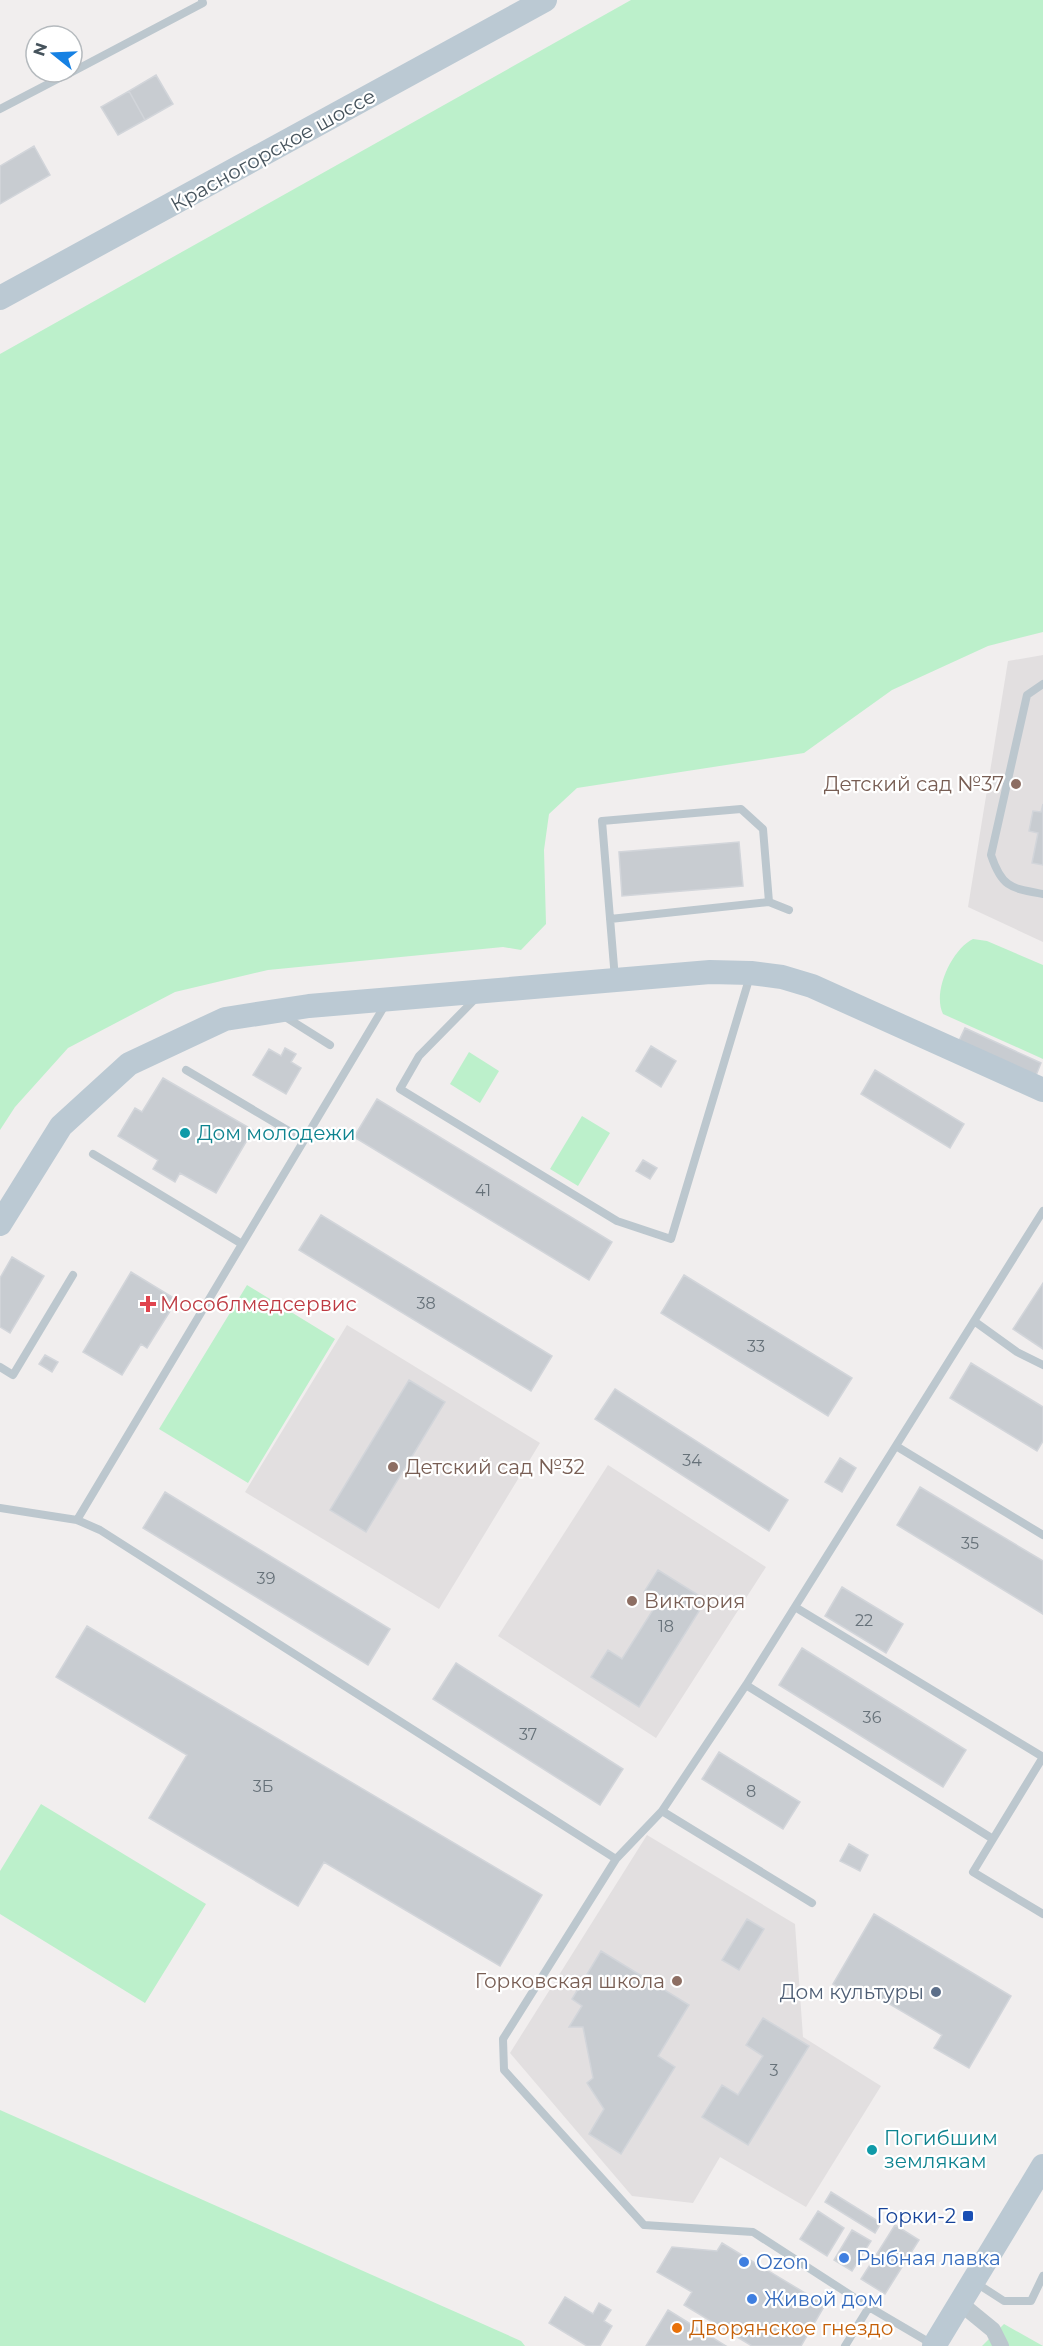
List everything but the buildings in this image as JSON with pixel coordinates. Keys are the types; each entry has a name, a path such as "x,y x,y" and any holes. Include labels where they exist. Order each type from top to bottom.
{"street":[{"name":"Красногорское шоссе","path":"0,298 545,0"},
{"path":"0,1224 61,1126 129,1064 225,1019 276,1011 388,999 710,972 751,973 782,977 837,996 1043,1090"},
{"path":"934,2346 1040,2176"},
{"path":"960,2302 993,2330 1001,2346"}],"lane":[{"path":"84,66 203,3 202,0"},
{"path":"0,109 49,84"},
{"path":"1043,684 1027,695 991,855 998,876 1011,888 1043,894"},
{"path":"615,980 602,820 741,809 763,829 769,902"},
{"path":"610,919 769,902 789,910"},
{"path":"483,991 420,1056 400,1089 617,1221 671,1239 751,973"},
{"path":"77,1520 388,999"},
{"path":"276,1011 330,1045"},
{"path":"186,1070 304,1140"},
{"path":"93,1154 242,1244"},
{"path":"934,2346 753,2232 644,2225 504,2070 503,2039 616,1859 662,1811 746,1685 1043,1211"},
{"path":"0,1367 13,1375 73,1275"},
{"path":"974,1321 1017,1352 1043,1365"},
{"path":"896,1446 1043,1535"},
{"path":"0,1508 77,1520 100,1530 616,1859"},
{"path":"795,1607 1043,1757 973,1872 1043,1914"},
{"path":"746,1685 993,1839"},
{"path":"662,1811 812,1903"},
{"path":"973,2282 1004,2301 1031,2301 1043,2276"},
{"path":"845,2346 869,2307"}],"shaded area":[{"name":"Детский сад №37","path":"1043,655 1043,942 968,907 1008,661"},
{"name":"Детский сад №32","path":"347,1325 540,1443 439,1609 245,1492"},
{"name":"Виктория","path":"608,1465 766,1567 656,1738 498,1636"},
{"name":"Горковская школа","path":"647,1835 795,1924 803,2037 881,2086 806,2207 720,2157 693,2203 632,2196 510,2053"}],"green space":[{"path":"631,0 1043,0 1043,632 988,646 892,690 804,753 577,788 549,814 544,850 546,924 521,950 503,947 268,970 175,992 68,1048 15,1107 0,1130 0,354"},
{"path":"973,939 987,941 1043,965 1043,1059 943,1014 940,994 946,972 958,952"},
{"path":"469,1052 499,1071 480,1103 450,1084"},
{"path":"582,1116 610,1133 578,1186 550,1169"},
{"path":"247,1285 335,1339 248,1483 159,1429"},
{"path":"41,1804 206,1904 145,2003 0,1914 0,1871"},
{"path":"0,2110 521,2341 525,2346 0,2346"},
{"path":"1004,2324 1043,2346 982,2346"}],"place":[{"name":"Детский сад №37","path":"1016,784"},
{"name":"Дом молодежи","path":"185,1133"},
{"name":"Мособлмедсервис","path":"148,1304"},
{"name":"Детский сад №32","path":"393,1467"},
{"name":"Виктория","path":"632,1601"},
{"name":"Горковская школа","path":"677,1981"},
{"name":"Дом культуры","path":"936,1992"},
{"name":"Погибшим землякам","path":"872,2150"},
{"name":"Горки-2","path":"968,2216"},
{"name":"Рыбная лавка","path":"844,2258"},
{"name":"Ozon","path":"744,2262"},
{"name":"Живой дом","path":"752,2299"},
{"name":"Дворянское гнездо","path":"677,2328"}]}
